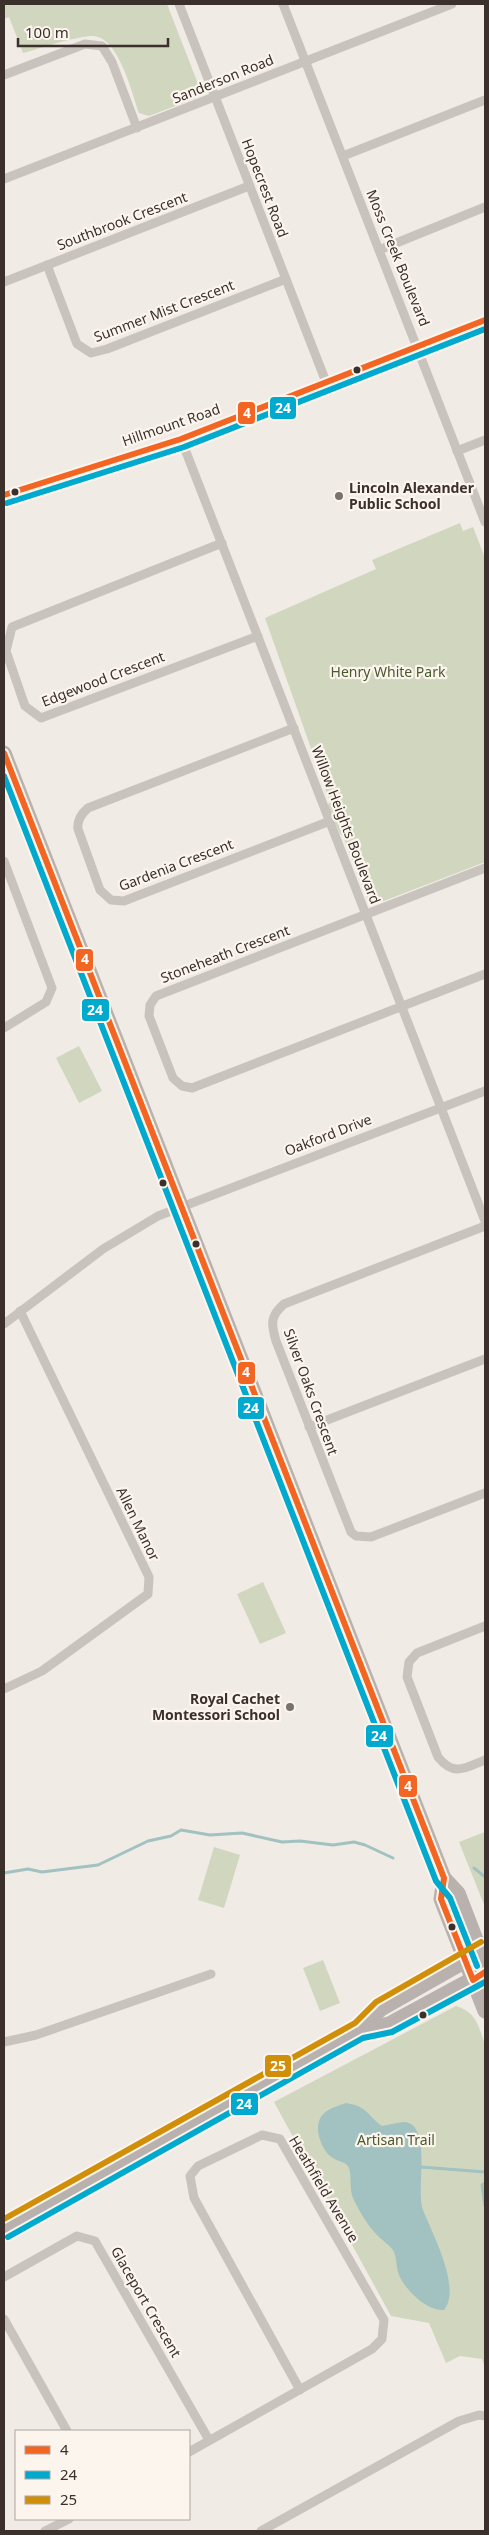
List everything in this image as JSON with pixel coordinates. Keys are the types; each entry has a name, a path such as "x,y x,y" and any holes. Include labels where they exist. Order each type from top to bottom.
{"main road":[{"path":"4,753 182,1205 274,1450 444,1878 458,1893 484,1955 466,1961 380,2009 360,2030 4,2229"},
{"path":"444,1878 441,1899 466,1961 479,1976 485,2011"},
{"path":"360,2030 389,2024 479,1976"}],"street":[{"name":"Hopecrest Road","path":"178,4 326,382"},
{"name":"Moss Creek Boulevard","path":"283,4 418,346 485,522"},
{"name":"Sanderson Road","path":"4,179 452,4"},
{"path":"4,76 85,44 102,46 112,62 137,128"},
{"path":"343,156 485,100"},
{"name":"Southbrook Crescent","path":"4,282 249,186"},
{"path":"379,250 485,208"},
{"name":"Summer Mist Crescent","path":"47,265 77,344 91,353 107,349 286,279"},
{"name":"Hillmount Road","path":"4,495 181,439 485,320"},
{"name":"Willow Heights Boulevard","path":"181,439 485,1221"},
{"path":"457,452 485,440"},
{"name":"Edgewood Crescent","path":"222,543 12,627 6,651 25,706 41,718 258,636"},
{"name":"Gardenia Crescent","path":"294,728 88,808 83,812 77,824 78,829 100,890 111,900 124,901 330,821"},
{"path":"4,861 52,988 46,1002 4,1028"},
{"name":"Stoneheath Crescent","path":"485,868 156,996 150,1005 148,1016 173,1078 182,1086 192,1088 485,974"},
{"name":"Oakford Drive","path":"4,1324 103,1249 158,1216 182,1205 485,1091"},
{"name":"Silver Oaks Crescent","path":"485,1226 294,1300 276,1312 271,1319 276,1341 309,1427 348,1525 356,1536 371,1537 485,1493"},
{"name":"Allen Manor","path":"4,1689 42,1671 148,1594 149,1578 20,1311"},
{"path":"309,1427 485,1359"},
{"path":"485,1626 417,1653 406,1668 407,1677 434,1748 444,1765 450,1768 461,1769 485,1760"},
{"path":"4,2042 36,2035 211,1974"},
{"name":"Heathfield Avenue","path":"190,2451 208,2440 300,2390 372,2349 382,2339 384,2320 280,2139 262,2135 198,2166 190,2176 191,2185 194,2198 300,2390"},
{"name":"Glaceport Crescent","path":"4,2277 77,2236 95,2241 208,2440"},
{"path":"4,2319 66,2430"},
{"path":"261,2531 460,2420 479,2415 485,2416"},
{"path":"45,2531 67,2520"}],"green space":[{"path":"4,4 167,4 200,89 196,98 149,116 139,113 128,79 109,44 101,38 91,36 23,53 9,17 4,19"},
{"name":"Henry White Park","path":"460,523 463,531 473,527 485,558 485,862 376,904 367,898 343,836 340,834 327,806 330,802 265,618 376,569 372,560"},
{"path":"79,1046 102,1091 79,1103 56,1058"},
{"path":"263,1582 286,1633 260,1644 237,1594"},
{"path":"485,1832 485,1907 459,1842"},
{"path":"214,1847 240,1855 224,1908 198,1900"},
{"path":"323,1960 340,2003 320,2011 303,1968"},
{"name":"Artisan Trail","path":"456,2006 468,2012 476,2021 485,2045 485,2368 482,2359 460,2356 446,2363 429,2323 391,2316 274,2102"}],"water":[{"path":"346,2103 363,2109 382,2126 405,2122 413,2126 418,2135 422,2160 421,2201 444,2260 450,2288 449,2300 444,2310 424,2304 402,2281 397,2269 394,2252 371,2228 355,2203 348,2166 330,2156 322,2145 318,2129 320,2118 327,2111"}],"waterway":[{"path":"4,1873 28,1869 42,1872 98,1865 148,1841 171,1836 181,1830 210,1835 242,1833 282,1842 300,1841 333,1845 354,1842 393,1858"},
{"path":"474,1868 485,1877"},
{"path":"421,2167 485,2172"},
{"path":"485,2183 482,2185 485,2206"}],"transit line":[{"name":"4","path":"4,495 181,439 485,320"},
{"name":"24","path":"7,503 184,447 485,329"},
{"name":"4","path":"4,753 444,1878 441,1899 473,1980 485,1972"},
{"name":"24","path":"4,776 436,1881 450,1898 477,1966"},
{"name":"25","path":"4,2219 355,2023 376,2002 481,1942"},
{"name":"24","path":"8,2237 363,2038 392,2032 485,1982"}],"place":[{"name":"Lincoln Alexander Public School","path":"339,496"},
{"name":"Royal Cachet Montessori School","path":"290,1707"}]}
